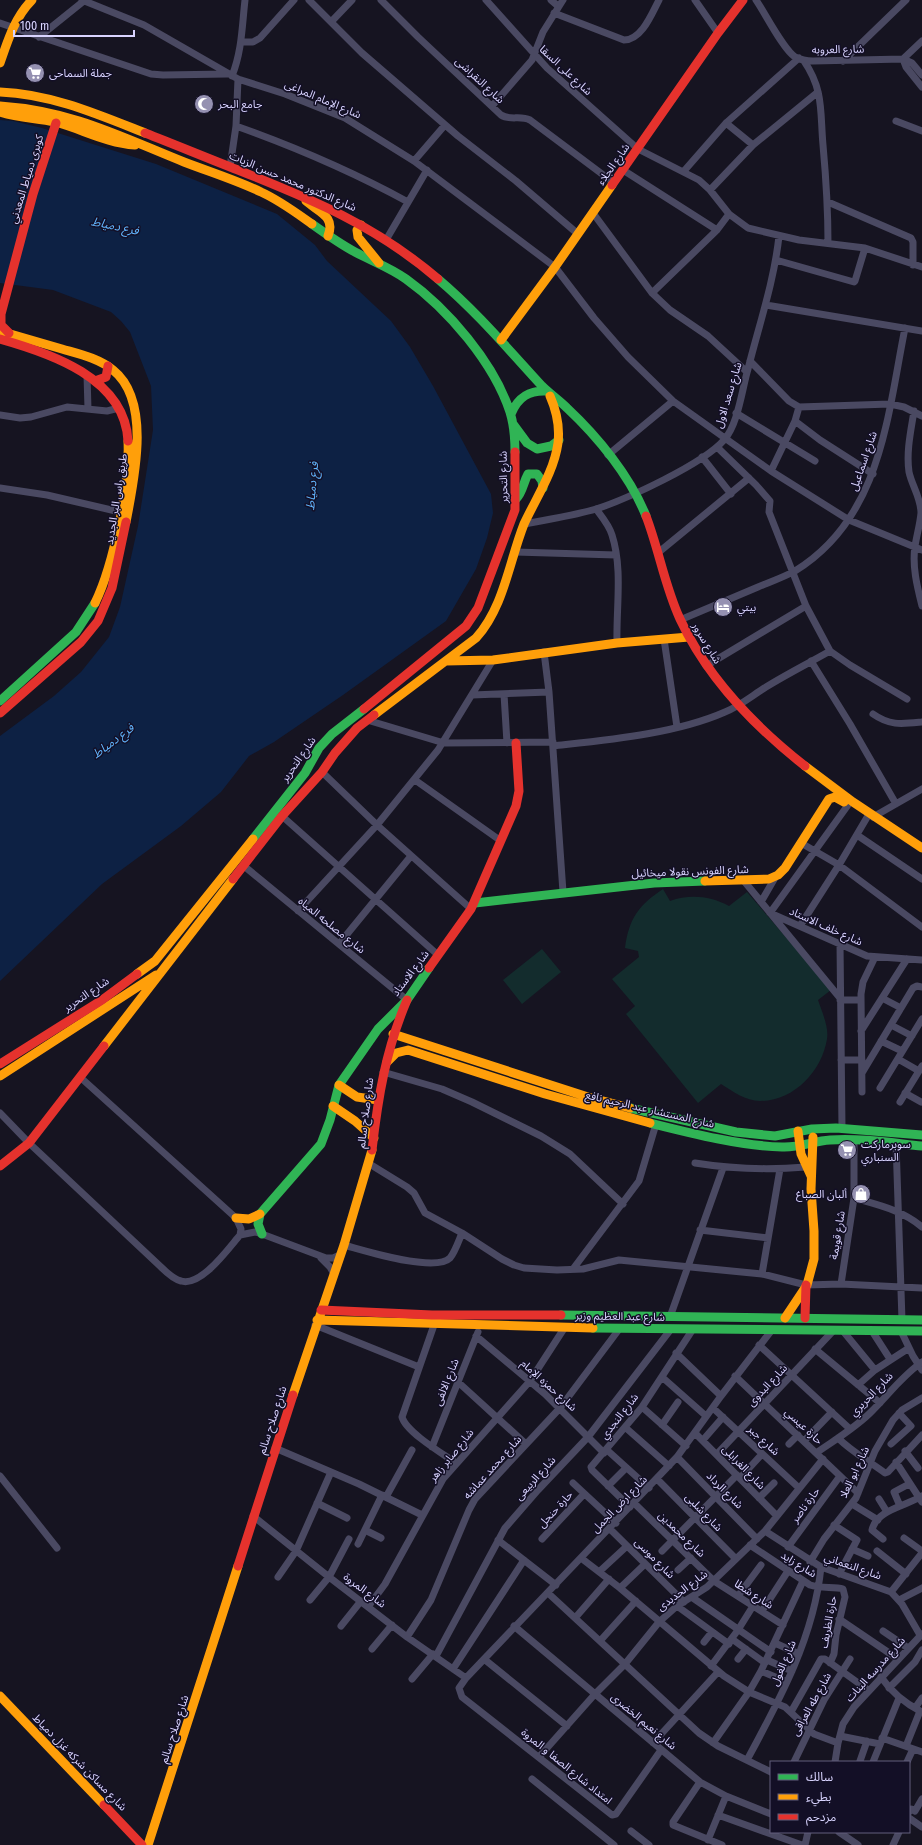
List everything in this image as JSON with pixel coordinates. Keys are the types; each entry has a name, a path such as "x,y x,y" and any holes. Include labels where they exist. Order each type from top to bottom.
{"street":[{"path":"0,63 13,26 24,8 32,0"},
{"path":"39,37 84,0"},
{"name":"شارع الإمام المراغى","path":"84,0 144,25 232,76 285,94 346,118 414,161 555,267 613,340 672,401 771,471 849,520 922,550"},
{"path":"230,167 236,126 232,76 242,42 244,0"},
{"path":"242,42 253,42 260,38 294,0"},
{"path":"309,0 362,53 445,125 578,234"},
{"path":"330,22 352,0"},
{"name":"شارع النقراشى","path":"381,0 505,118 521,117 530,120 614,183"},
{"name":"شارع على السقا","path":"486,0 534,56 638,149 684,171 699,180 710,190 729,214 748,228 779,236 865,248 922,268"},
{"path":"552,0 558,6"},
{"path":"492,106 527,67 534,56 540,38 563,0"},
{"path":"554,13 624,40 628,40 640,32 659,0"},
{"path":"695,0 718,33"},
{"name":"شارع الجلاء","path":"501,340 555,267 718,33 743,0"},
{"name":"شارع العروبه","path":"756,0 787,48 801,60 843,61 903,59"},
{"path":"843,61 906,0"},
{"path":"0,23 13,26 39,37 151,74 232,76"},
{"path":"903,59 922,41"},
{"path":"903,59 912,63 922,75"},
{"path":"903,59 906,67 922,87"},
{"path":"684,171 726,123 801,60 814,75 822,110 828,202 828,243"},
{"name":"شارع الدكتور محمد حسن الزيات","path":"0,92 32,95 66,103 302,196 361,224 419,264 448,289 501,340 547,391"},
{"path":"710,190 754,145 818,92"},
{"name":"شارع الدكتور محمد حسن الزيات","path":"0,106 22,107 62,114 82,120 270,196 297,213 328,236 412,283 447,315 486,366 498,386 511,418"},
{"path":"0,112 13,116 53,122 117,143 144,146"},
{"path":"896,121 922,131"},
{"name":"كوبرى دمياط المعدني","path":"5,332 0,320 6,285 53,122"},
{"path":"726,123 754,145"},
{"path":"414,161 445,125"},
{"path":"236,126 309,154 382,187 408,202"},
{"path":"386,240 427,170"},
{"path":"623,170 717,230"},
{"path":"302,196 311,206 330,220 332,227 328,236"},
{"path":"828,202 911,238 913,242 914,265"},
{"path":"593,212 652,293 670,310 708,336 747,372"},
{"path":"652,293 717,230 729,214"},
{"path":"361,224 357,230 358,237 380,264"},
{"name":"شارع سعد الاول","path":"525,524 596,509 678,471 717,447 725,439 736,413 766,305 776,260 779,236"},
{"path":"776,260 854,282 865,248"},
{"name":"كوبرى دمياط المعدني","path":"0,295 6,285"},
{"path":"766,305 922,331"},
{"name":"شارع اسماعيل","path":"680,620 793,572 815,557 849,520 863,497 873,474 885,431 905,328"},
{"name":"طريق راس البر الجديد","path":"0,713 81,642 98,620 107,602 114,583 133,482 137,433 136,417 132,400 125,384 108,366 92,358 5,332"},
{"name":"طريق راس البر الجديد","path":"0,339 53,355 71,364 87,375 95,381 119,408 126,423 128,432 126,471 120,512 105,581 93,608 76,632 0,701"},
{"path":"750,361 789,401 799,407 890,404 904,407 922,416"},
{"path":"95,381 106,377 108,366"},
{"path":"87,375 88,409"},
{"path":"547,391 539,390 524,395 513,407 511,418 524,440 532,447 547,448 559,440"},
{"name":"شارع التحرير","path":"0,1166 29,1143 282,816 322,772 347,739 367,720 476,638 486,627 494,613 525,524 543,488 559,440 559,420 547,391"},
{"name":"شارع سرور","path":"547,391 566,408 608,455 635,492 650,522 665,578 680,620 706,666 727,693 788,753 844,801 868,813 922,848"},
{"path":"0,415 31,418 67,407 108,411 119,408 124,402 132,400"},
{"path":"608,455 672,401"},
{"path":"771,471 795,421 799,407"},
{"path":"914,411 909,448 909,470 912,485 919,499 921,511 913,564 922,606"},
{"path":"736,413 815,461"},
{"name":"شارع التحرير","path":"0,1064 107,996 156,961 305,773 317,752 337,731 466,626 478,608 515,510 516,499 511,418"},
{"path":"795,421 820,440 873,474"},
{"path":"717,447 770,501 769,512 806,606 830,651 850,665 907,699"},
{"path":"702,457 731,494"},
{"path":"516,499 522,493 524,481 528,474 537,474 540,477 543,488"},
{"path":"659,552 749,478"},
{"path":"0,488 47,494 120,512"},
{"path":"596,509 607,523 612,535 616,555 617,643"},
{"path":"515,552 616,555"},
{"path":"706,666 806,606"},
{"path":"446,661 493,660 617,643 689,637"},
{"path":"664,639 677,727"},
{"path":"367,720 444,743 553,744 614,739 677,727 713,717 738,705 830,651"},
{"path":"544,652 549,692 563,892"},
{"path":"298,911 377,825 444,743 493,660"},
{"path":"812,661 896,804"},
{"path":"472,695 549,692"},
{"path":"504,694 511,743"},
{"path":"873,714 888,723 922,722"},
{"path":"337,731 336,735 338,739 347,739"},
{"name":"شارع الاستاد","path":"260,1214 320,1144 330,1120 339,1085 378,1028 407,1000 473,906 516,806 519,791 511,743"},
{"path":"317,752 321,750 325,752 329,757 329,761"},
{"path":"322,772 411,856 473,906"},
{"path":"415,780 501,841"},
{"path":"800,926 839,865 868,813 896,804 922,789"},
{"path":"761,902 776,875 785,868 829,798 835,797 844,801 817,851 770,913"},
{"path":"282,816 340,866 438,955"},
{"path":"857,835 922,879"},
{"path":"801,843 839,865 922,927"},
{"path":"339,944 411,856"},
{"name":"شارع مصلحه المياه","path":"244,866 407,1000"},
{"name":"شارع الفونس نقولا ميخائيل","path":"473,906 563,892 654,883 764,880 776,875"},
{"path":"744,881 840,999 861,1000"},
{"name":"شارع خلف الاستاد","path":"770,913 840,943 858,953 875,957 922,960"},
{"path":"840,943 842,1128"},
{"path":"862,1092 861,1000 864,982 875,957"},
{"path":"861,1031 907,959"},
{"name":"شارع التحرير","path":"0,1076 161,972"},
{"path":"862,1073 914,986 922,987"},
{"path":"882,998 901,1008"},
{"name":"شارع صلاح سالم","path":"148,1845 179,1754 275,1448 316,1323 344,1245 372,1155 378,1100 384,1068 393,1034 407,1000"},
{"path":"880,1088 922,1019"},
{"path":"891,1025 912,1036"},
{"name":"شارع المستشار عبد الرحيم نافع","path":"393,1034 537,1081 648,1113 736,1132 767,1136 786,1135 812,1129 842,1128 922,1135"},
{"path":"881,1041 902,1051"},
{"name":"شارع المستشار عبد الرحيم نافع","path":"384,1068 391,1056 399,1051 408,1050 578,1104 656,1124 735,1140 785,1148 827,1140 854,1140 922,1146"},
{"path":"898,1059 920,1068 900,1102"},
{"path":"841,1060 862,1060"},
{"path":"384,1068 442,1089 541,1136 570,1154 623,1204"},
{"path":"0,1113 29,1143 161,1267 181,1281 192,1282 203,1276 240,1235 242,1229 236,1218 80,1077"},
{"path":"339,1085 356,1097 366,1100 378,1100"},
{"path":"905,1093 921,1102"},
{"path":"333,1106 355,1121 374,1138"},
{"path":"573,1269 639,1181 656,1124"},
{"path":"785,1318 806,1285 811,1272 815,1239 811,1176 814,1143 812,1129"},
{"path":"798,1131 798,1146 811,1176"},
{"name":"شارع قويمة","path":"841,1284 854,1198 854,1140"},
{"path":"896,1143 902,1320"},
{"path":"695,1163 723,1168 780,1169 806,1167"},
{"path":"368,1164 407,1187 416,1197 425,1213 462,1233 514,1265 557,1270 592,1268 610,1261 619,1260 686,1268 762,1274 806,1285 841,1284 922,1288"},
{"path":"671,1329 669,1323 670,1317 686,1268 723,1168"},
{"path":"762,1274 780,1169"},
{"path":"854,1198 899,1212 922,1227"},
{"path":"236,1218 244,1220 253,1218 260,1214"},
{"path":"260,1214 257,1221 258,1228 262,1234"},
{"path":"700,1230 768,1238"},
{"path":"240,1235 255,1232 326,1258 340,1255"},
{"path":"344,1245 382,1256 435,1263 450,1258 462,1233"},
{"path":"319,1256 325,1261 334,1274"},
{"path":"805,1318 806,1285"},
{"name":"شارع عبد العظيم وزير","path":"321,1310 432,1315 515,1314 922,1320"},
{"path":"497,1326 501,1319 498,1314"},
{"path":"514,1326 512,1320 515,1314"},
{"path":"656,1329 659,1324 657,1317"},
{"path":"316,1323 419,1367"},
{"name":"شارع عبد العظيم وزير","path":"316,1323 771,1331 922,1331"},
{"path":"434,1325 402,1417 406,1424 432,1447 456,1463"},
{"name":"شارع الالفى","path":"432,1447 480,1326"},
{"name":"شارع صابر زاهر","path":"368,1607 386,1584 422,1515 443,1479 530,1381 565,1327"},
{"name":"شارع محمد عماشه","path":"407,1636 431,1600 475,1499 560,1408 620,1328"},
{"name":"شارع الربيعى","path":"412,1679 434,1655 505,1528 538,1490 588,1437 671,1329"},
{"name":"شارع النجدي","path":"632,1505 608,1486 591,1469 642,1407 693,1329"},
{"name":"شارع ارض الجمل","path":"466,1678 514,1626 616,1523 677,1457 720,1396 771,1331"},
{"name":"شارع البدوى","path":"717,1454 833,1331"},
{"path":"843,1331 875,1370"},
{"path":"872,1331 890,1359"},
{"path":"901,1331 909,1348 921,1366"},
{"name":"شارع حمزه الإمام","path":"476,1336 560,1408 588,1437 649,1488"},
{"path":"759,1345 850,1429"},
{"path":"858,1385 890,1359 909,1348"},
{"path":"815,1349 880,1403"},
{"path":"676,1353 720,1396"},
{"name":"شارع الحريري","path":"816,1453 860,1423 904,1376 921,1366"},
{"name":"حارة عيسي","path":"736,1376 858,1493"},
{"path":"662,1377 706,1416"},
{"path":"458,1382 526,1444"},
{"name":"شارع ابو العلا","path":"810,1562 834,1525 852,1504 885,1431 899,1413 913,1402 922,1398"},
{"path":"662,1425 678,1402"},
{"path":"642,1407 686,1446"},
{"name":"شارع جبر","path":"713,1408 799,1488"},
{"path":"804,1441 832,1412"},
{"path":"891,1444 911,1426 899,1413"},
{"path":"703,1440 723,1417"},
{"path":"626,1428 669,1466"},
{"name":"شارع الغرابلى","path":"695,1433 777,1516"},
{"path":"789,1444 798,1435"},
{"path":"838,1438 847,1448 871,1462 885,1473 921,1438"},
{"path":"275,1448 384,1496 422,1515"},
{"path":"358,1544 384,1496 412,1450"},
{"path":"905,1452 918,1468"},
{"path":"662,1551 762,1454"},
{"name":"شارع الرداد","path":"677,1457 757,1538"},
{"name":"شارع الحديدى","path":"539,1757 595,1694 625,1664 660,1622 677,1606 693,1598 714,1581 765,1531 822,1459"},
{"path":"884,1538 872,1530 878,1520 887,1512 921,1499 909,1484 896,1462"},
{"path":"608,1486 626,1468"},
{"path":"278,1577 296,1550 331,1472"},
{"path":"0,1476 57,1548"},
{"name":"حارة ناصر","path":"788,1547 840,1476"},
{"name":"شارع شلبى","path":"657,1479 736,1559"},
{"name":"حارة حنجل","path":"574,1483 616,1523"},
{"path":"759,1498 774,1483"},
{"path":"900,1506 894,1492 909,1484"},
{"name":"حارة حنجل","path":"542,1540 584,1494"},
{"path":"879,1499 887,1512"},
{"path":"317,1503 347,1518"},
{"path":"852,1504 878,1520"},
{"name":"شارع محمدين","path":"632,1505 673,1541 714,1581"},
{"name":"شارع المروة","path":"253,1516 329,1578 466,1678"},
{"path":"834,1525 856,1539 839,1574"},
{"name":"شارع موسى","path":"610,1529 684,1602"},
{"path":"365,1530 381,1538"},
{"name":"شارع النعماني","path":"765,1531 810,1562 820,1567 891,1592 899,1600 921,1635"},
{"path":"891,1592 922,1552 904,1538"},
{"path":"310,1600 329,1578 349,1539"},
{"path":"498,1540 556,1585"},
{"name":"شارع زايد","path":"750,1545 803,1582 818,1588 840,1588"},
{"path":"600,1571 627,1546"},
{"path":"852,1549 868,1556"},
{"path":"877,1551 906,1574"},
{"path":"582,1558 636,1601 718,1672 749,1692 778,1703 791,1712 809,1730 822,1738 838,1743"},
{"path":"678,1570 691,1558"},
{"path":"453,1669 524,1560"},
{"path":"620,1588 644,1564"},
{"path":"738,1596 761,1565"},
{"name":"شارع الغول","path":"747,1760 778,1703 799,1654 810,1622 818,1588 820,1567"},
{"path":"762,1611 788,1571"},
{"path":"575,1618 609,1579"},
{"name":"شارع شطا","path":"714,1581 783,1625"},
{"path":"713,1743 749,1692 761,1671 803,1582"},
{"name":"حارة الظريف","path":"830,1663 834,1654 839,1619 845,1593 840,1588"},
{"path":"899,1600 922,1588"},
{"path":"548,1593 699,1733 713,1743 770,1772"},
{"path":"693,1598 770,1652"},
{"path":"342,1626 361,1601"},
{"path":"600,1641 636,1601"},
{"path":"677,1606 712,1632 766,1661 792,1671"},
{"path":"711,1666 754,1606"},
{"path":"839,1619 898,1659"},
{"path":"372,1649 392,1625"},
{"name":"شارع نعيم الخضرى","path":"514,1626 700,1782 726,1796 770,1814"},
{"path":"883,1631 908,1648"},
{"path":"704,1642 712,1632"},
{"name":"شارع مدرسه البنات","path":"835,1761 843,1724 854,1707 868,1690 921,1635"},
{"path":"775,1643 799,1654"},
{"path":"738,1659 746,1649"},
{"path":"889,1688 920,1659 922,1650"},
{"path":"484,1659 567,1726"},
{"path":"791,1712 821,1659 830,1663 868,1690"},
{"name":"شارع طه العراقى","path":"794,1761 809,1730 850,1659"},
{"path":"761,1671 787,1682"},
{"path":"653,1743 718,1672"},
{"path":"881,1677 899,1698 919,1710"},
{"name":"امتداد شارع الصفا و المروة","path":"466,1678 458,1688 462,1697 610,1814 614,1815 661,1750"},
{"name":"شارع مساكن شركه غزل دمياط","path":"0,1696 142,1845"},
{"path":"872,1761 899,1698"},
{"path":"907,1761 922,1698"},
{"path":"840,1736 867,1741 881,1741 922,1752"},
{"path":"860,1761 867,1741"},
{"path":"532,1780 614,1845"},
{"path":"700,1782 673,1822 673,1825 722,1845"},
{"path":"708,1840 726,1796"},
{"path":"910,1810 911,1809 916,1810 922,1799"},
{"path":"718,1815 803,1845 808,1833"},
{"path":"910,1819 922,1827"},
{"path":"631,1831 649,1845"},
{"path":"840,1833 858,1845"},
{"path":"893,1845 895,1833"}],"green space":[{"path":"663,889 670,901 685,897 700,897 715,900 729,906 747,892 831,990 818,1000 827,1030 827,1039 824,1051 813,1073 795,1090 772,1100 755,1101 734,1092 721,1084 698,1103 626,1014 635,1006 612,979 639,957 638,951 625,948 629,928 636,913 641,907"},
{"path":"542,949 561,972 522,1004 503,980"}],"water":[{"name":"فرع دمياط","path":"0,120 13,121 42,128 156,164 277,214 315,245 327,261 391,321 410,347 433,386 491,494 493,513 487,538 476,569 446,621 343,695 274,742 249,756 221,792 181,826 102,884 0,981 0,736 54,696 81,672 109,637 120,607 138,526 153,430 151,386 130,332 121,321 111,312 53,290 0,283"}],"traffic: fast":[{"path":"312,224 349,249 388,268 406,279 422,291 453,321 481,356 503,393 510,412 515,452"},
{"path":"438,279 479,317 542,386 579,419 590,431 622,472 646,516"},
{"path":"511,414 517,403 525,396 530,393 547,391"},
{"path":"513,424 527,443 537,449 551,446 559,440"},
{"path":"516,499 528,474 537,474 542,481 543,488"},
{"path":"0,701 76,632 95,603"},
{"path":"253,839 305,773 319,748 332,734 364,709"},
{"path":"475,903 654,883 705,881"},
{"path":"262,1234 258,1224 260,1214 321,1144 330,1120 339,1085 378,1029 407,1000 429,968"},
{"path":"630,1108 736,1132 775,1136 812,1129 836,1128 922,1135"},
{"path":"650,1123 716,1138 766,1146 788,1147 824,1141 842,1140 876,1141 922,1146"},
{"path":"561,1315 922,1320"},
{"path":"593,1328 922,1331"}],"traffic: slow":[{"path":"0,63 9,37 17,21 32,0"},
{"path":"0,92 37,97 74,106 145,133"},
{"path":"0,106 50,113 95,126 268,195 281,202 312,224"},
{"path":"0,112 14,116 55,122 114,142 135,145"},
{"path":"501,340 555,267 612,185"},
{"path":"306,201 328,219 330,224 328,236"},
{"path":"361,225 357,230 358,237 379,263"},
{"path":"0,331 95,359 113,370 125,384 133,401 137,442 136,464 126,522"},
{"path":"374,715 476,638 493,612 505,584 524,524 549,475 556,454 559,437 558,425 556,413 550,396"},
{"path":"95,603 102,587 119,523 126,479 128,441"},
{"path":"446,661 493,660 617,643 689,637"},
{"path":"805,766 853,802 922,848"},
{"path":"705,881 769,879 778,875 785,868 829,799 835,797 844,802"},
{"path":"137,974 155,961 253,839"},
{"path":"104,1046 233,879"},
{"path":"0,1076 156,975"},
{"path":"393,1034 588,1097 630,1108"},
{"path":"387,1062 396,1053 408,1050 545,1094 650,1123"},
{"path":"339,1085 357,1097 378,1100"},
{"path":"333,1106 355,1121 374,1138"},
{"path":"798,1131 801,1154 811,1176"},
{"path":"785,1318 807,1285 814,1259 811,1189 813,1137"},
{"path":"293,1395 344,1245 372,1150"},
{"path":"236,1218 249,1219 260,1214"},
{"path":"317,1320 593,1328"},
{"path":"148,1845 238,1566"},
{"path":"0,1696 104,1805"}],"traffic: jam":[{"path":"612,185 718,33 743,0"},
{"path":"9,333 1,325 1,314 33,194 56,123"},
{"path":"145,133 318,203 391,243 438,279"},
{"path":"0,339 41,352 62,361 82,372 99,385 114,400 124,419 128,441"},
{"path":"95,381 106,377 108,366"},
{"path":"364,709 466,626 478,608 515,510 515,452"},
{"path":"646,516 675,607 691,641 704,662 718,681 750,718 805,766"},
{"path":"0,713 81,642 98,621 112,588 126,522"},
{"path":"233,879 282,816 322,772 335,753 357,728 374,715"},
{"path":"429,968 471,909 516,806 519,791 516,743"},
{"path":"0,1064 102,1000 137,974"},
{"path":"372,1150 380,1092 388,1055 407,1000"},
{"path":"0,1166 29,1143 104,1046"},
{"path":"805,1318 806,1285"},
{"path":"321,1310 432,1315 561,1315"},
{"path":"238,1566 293,1395"},
{"path":"104,1805 142,1845"}],"place":[{"name":"جملة السماحى","path":"35,73"},
{"name":"جامع البحر","path":"204,104"},
{"name":"بيتي","path":"723,607"},
{"name":"سوبرماركت السنباري","path":"847,1150"},
{"name":"ألبان الصباغ","path":"861,1194"}]}
